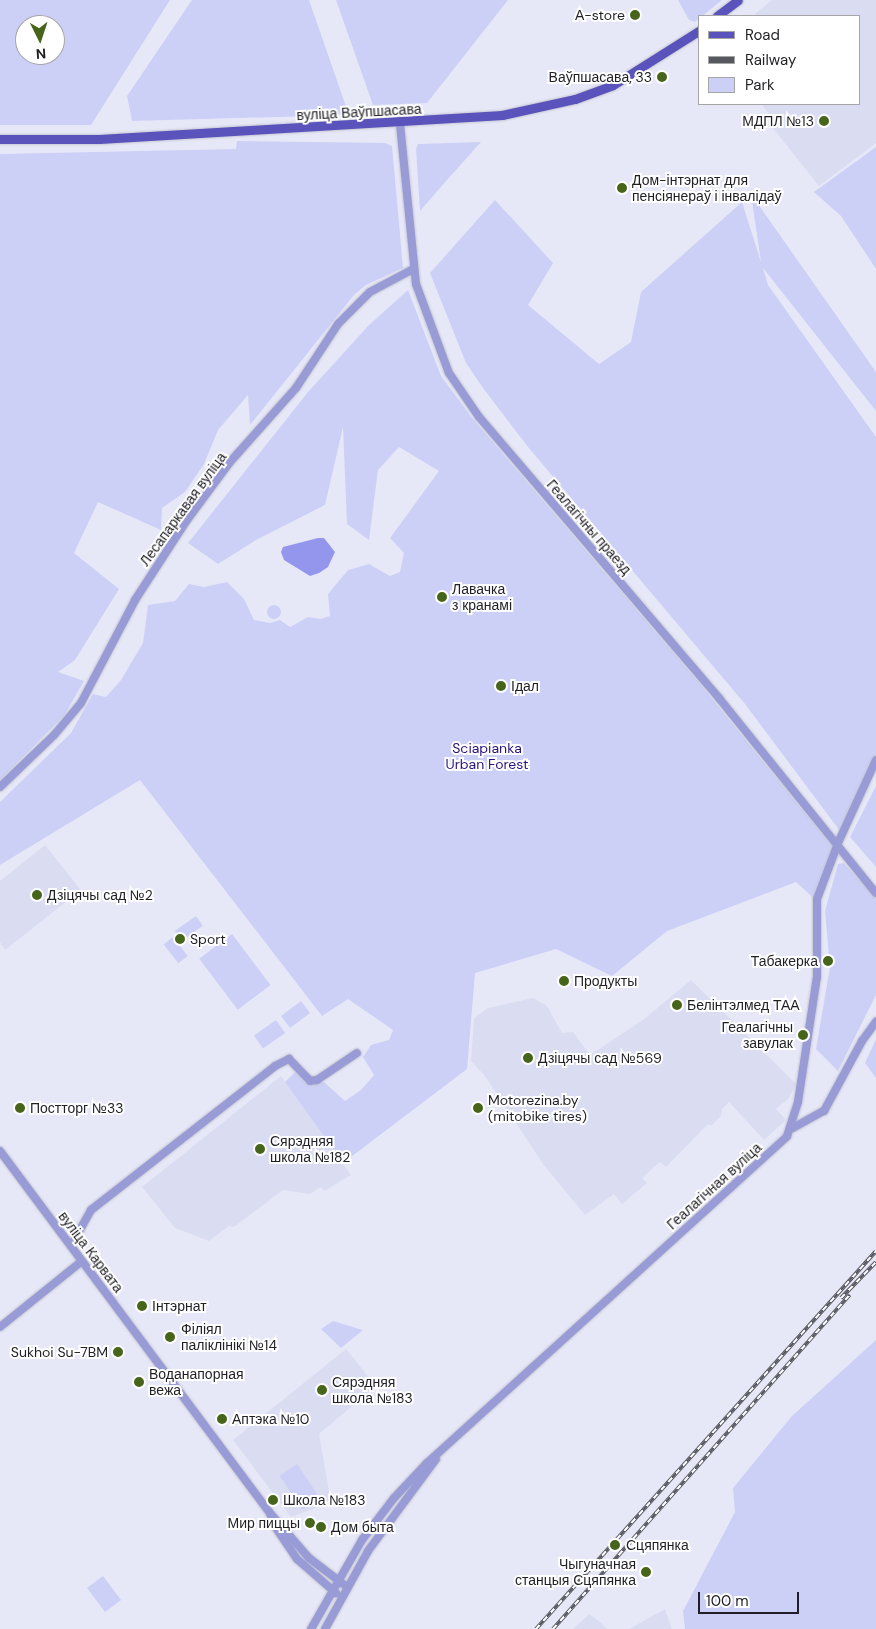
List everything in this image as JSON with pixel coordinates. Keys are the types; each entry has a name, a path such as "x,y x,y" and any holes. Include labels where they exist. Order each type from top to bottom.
{"main road":[{"path":"718,15 738,0"},
{"name":"вуліца Ваўпшасава","path":"0,139 100,140 400,124 502,116 582,96 613,85 698,31"}],"street":[{"name":"Геалагічны праезд","path":"400,124 413,269 421,303 449,373 480,418 719,698 876,892"},
{"name":"Лесапаркавая вуліца","path":"0,787 55,734 81,703 134,600 187,520 230,462 296,388 338,324 370,292 413,269"},
{"name":"Геалагічная вуліца","path":"311,1629 337,1580 394,1498 703,1210 778,1145 791,1129 798,1102 817,977 816,899 838,843 876,760"},
{"path":"791,1129 824,1111 862,1041 876,1022"},
{"path":"71,1246 91,1210 275,1066 289,1059 310,1081 317,1080 357,1053"},
{"name":"вуліца Карвата","path":"0,1151 270,1513 308,1558 347,1587"},
{"path":"0,1327 82,1261"},
{"name":"Геалагічная вуліца","path":"325,1629 341,1597 385,1525 436,1457"},
{"name":"вуліца Карвата","path":"270,1513 274,1525 297,1559 341,1597"}],"shaded area":[{"name":"МДПЛ №13","path":"772,0 876,0 876,143 819,186 772,127 771,116 762,105 861,105 861,15 755,14"},
{"name":"Дзіцячы сад №2","path":"45,845 81,890 5,950 0,942 0,881"},
{"path":"691,980 796,1084 789,1098 776,1109 786,1120 764,1140 729,1102 722,1109 721,1116 711,1126 708,1124 666,1167 660,1162 642,1178 647,1183 622,1204 614,1194 585,1215 543,1164 485,1076 471,1061 474,1018 488,1008 533,998 547,1006 562,1033 573,1032 590,1055 643,1020"},
{"path":"281,1076 351,1175 324,1191 321,1187 310,1194 283,1190 234,1227 229,1226 209,1241 175,1228 142,1187"},
{"path":"346,1349 376,1386 319,1434 331,1502 291,1517 233,1440"},
{"path":"665,1609 672,1629 629,1629"},
{"path":"589,1614 600,1622 607,1629 573,1629"}],"green space":[{"path":"0,0 170,0 91,125 0,125"},
{"path":"192,0 309,0 349,115 132,121 127,96"},
{"path":"336,0 508,0 427,103 373,105"},
{"path":"678,0 722,0 704,15 698,15 698,20 695,22 689,20"},
{"path":"237,141 385,143 392,146 403,268 366,285 354,295 250,425 248,395 218,430 204,464 185,492 162,508 161,530 98,502 74,553 119,589 75,660 58,672 84,681 64,716 0,780 0,154 236,149"},
{"path":"481,142 420,211 416,149 418,144"},
{"path":"876,147 876,269 841,216 814,192"},
{"path":"751,194 876,372 876,411 763,268 768,285 876,437 876,755 840,831 745,704 528,447 483,388 466,363 430,273 495,200 553,263 528,305 599,364 631,342 641,292 742,202 761,262"},
{"name":"Sciapianka Urban Forest","path":"408,290 441,376 473,419 697,680 836,851 821,891 820,904 796,882 667,931 612,976 556,949 475,973 467,1069 343,1163 285,1082 295,1072 324,1082 345,1101 361,1090 374,1075 363,1057 371,1045 389,1040 393,1030 348,999 322,1016 140,780 0,865 0,802 71,733 93,694 106,697 121,680 143,643 148,605 175,601 189,584 204,587 227,582 244,599 254,620 270,623 280,620 290,627 308,617 321,619 330,616 328,594 348,570 369,564 390,576 400,572 404,553 390,538 439,471 399,447 378,470 369,540 347,524 343,427 325,505 256,540 218,564 188,543 308,392 369,325"},
{"path":"271,605 277,605 281,612 277,619 271,619 267,615 267,609"},
{"path":"876,786 876,867 850,837"},
{"path":"844,863 876,899 876,995 838,1071 816,1049 830,967 825,911 838,864"},
{"path":"196,916 203,926 182,941 175,931"},
{"path":"232,934 271,985 238,1010 199,959"},
{"path":"173,937 188,956 178,963 164,944"},
{"path":"301,1001 310,1013 290,1028 281,1016"},
{"path":"276,1020 285,1033 263,1049 254,1035"},
{"path":"876,1039 876,1078 865,1063"},
{"path":"333,1321 363,1330 341,1348 321,1329"},
{"path":"876,1340 876,1629 685,1629 683,1611 735,1512 733,1488 792,1416"},
{"path":"297,1464 320,1498 303,1510 280,1476"},
{"path":"103,1576 121,1600 105,1612 87,1588"}],"water":[{"path":"324,538 335,552 328,567 319,573 310,576 284,560 281,552 283,547"}],"railway":[{"path":"536,1629 876,1251"},
{"path":"841,1298 876,1262"},
{"path":"553,1629 850,1295"}],"place":[{"name":"А-store","path":"635,15"},
{"name":"Ваўпшасава, 33","path":"662,77"},
{"name":"МДПЛ №13","path":"824,121"},
{"name":"Дом-інтэрнат для пенсіянераў і інвалідаў","path":"622,188"},
{"name":"Лавачка з кранамі","path":"442,597"},
{"name":"Ідал","path":"501,686"},
{"name":"Дзіцячы сад №2","path":"37,895"},
{"name":"Sport","path":"180,939"},
{"name":"Табакерка","path":"828,961"},
{"name":"Продукты","path":"564,981"},
{"name":"Белінтэлмед ТАА","path":"677,1005"},
{"name":"Геалагічны завулак","path":"803,1035"},
{"name":"Дзіцячы сад №569","path":"528,1058"},
{"name":"Постторг №33","path":"20,1108"},
{"name":"Motorezina.by (mitobike tires)","path":"478,1108"},
{"name":"Сярэдняя школа №182","path":"260,1149"},
{"name":"Інтэрнат","path":"142,1306"},
{"name":"Філіял паліклінікі №14","path":"170,1337"},
{"name":"Sukhoi Su-7BM","path":"118,1352"},
{"name":"Воданапорная вежа","path":"139,1382"},
{"name":"Сярэдняя школа №183","path":"322,1390"},
{"name":"Аптэка №10","path":"222,1419"},
{"name":"Школа №183","path":"273,1500"},
{"name":"Мир пиццы","path":"310,1523"},
{"name":"Дом быта","path":"321,1527"},
{"name":"Сцяпянка","path":"615,1545"},
{"name":"Чыгуначная станцыя Сцяпянка","path":"646,1572"}]}
